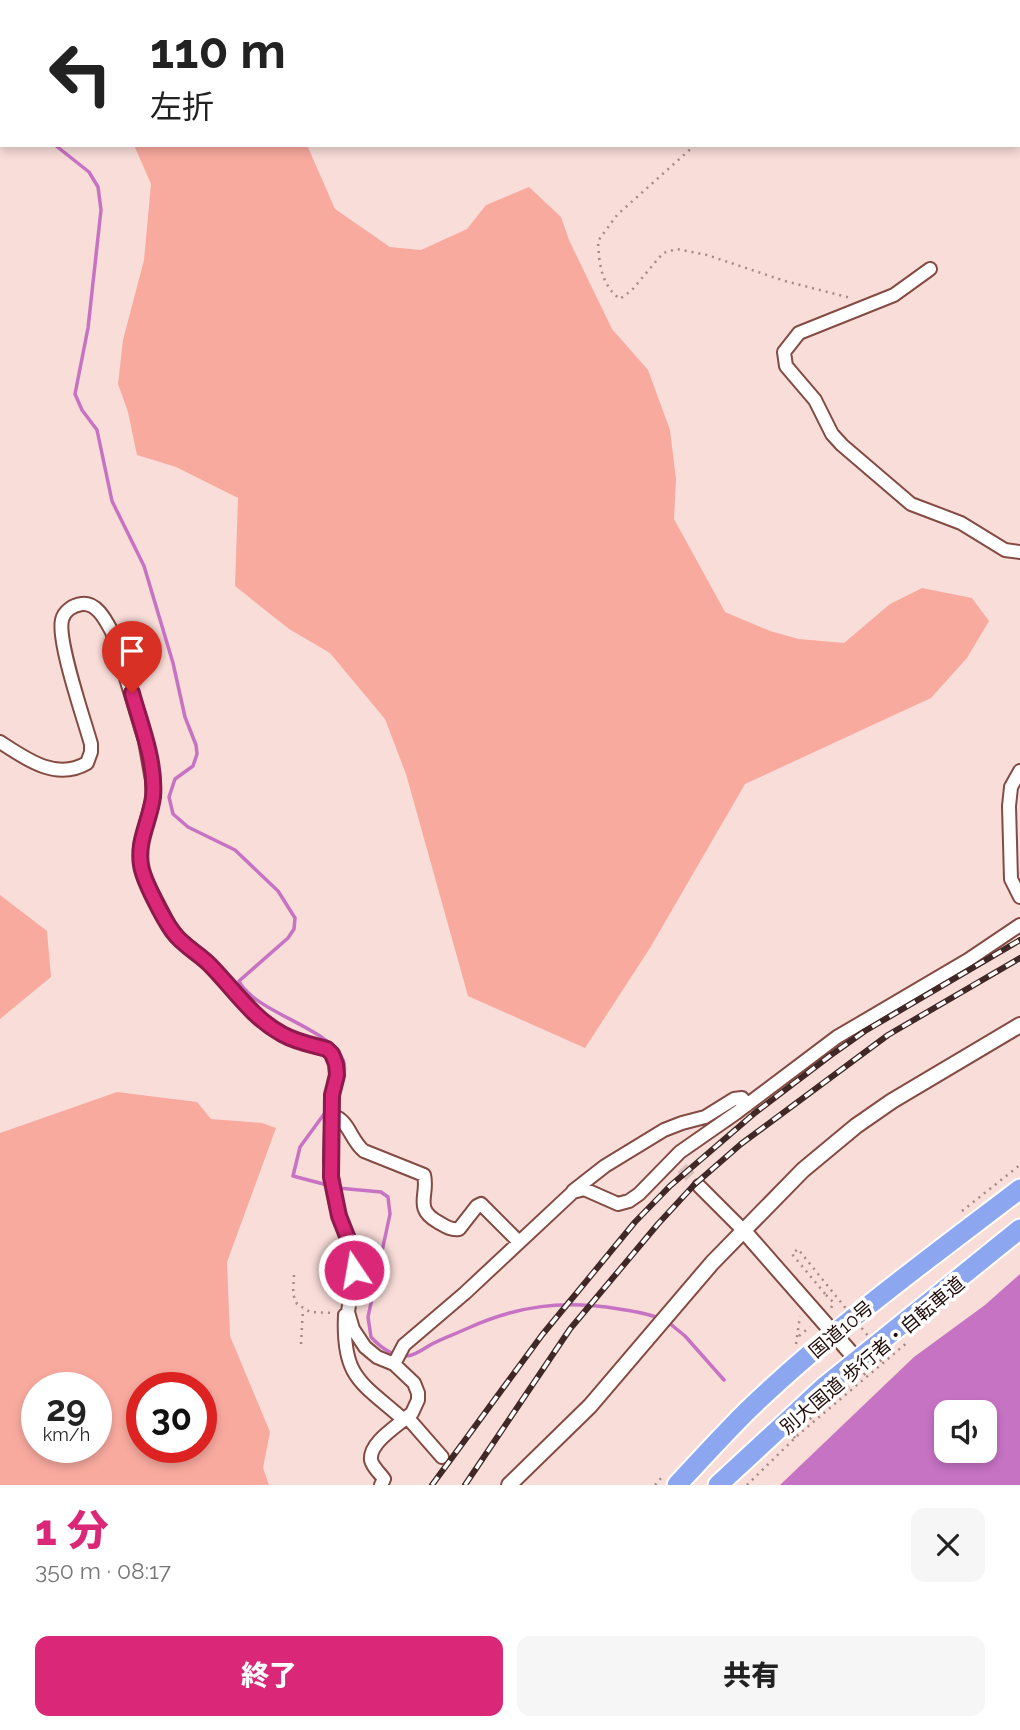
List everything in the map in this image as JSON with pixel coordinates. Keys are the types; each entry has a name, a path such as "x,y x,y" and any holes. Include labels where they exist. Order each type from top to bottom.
{"highway":[{"name":"国道10号","path":"670,1480 835,1334 1020,1189"},
{"name":"国道10号","path":"719,1485 793,1414 1020,1229"}],"street":[{"path":"930,269 894,295 799,333 784,352 783,358 786,366 815,400 832,434 900,497 919,508 961,523 1004,550 1020,552"},
{"path":"0,742 44,768 77,767 87,762 92,752 91,744 61,630 63,616 67,611 79,605 91,606 112,632 148,751 153,797 141,846 144,877 174,934 207,961 249,1010 282,1034 330,1051 336,1064 337,1075 332,1095 330,1162 333,1193 355,1262 346,1308 346,1357 356,1377 406,1419 442,1458"},
{"path":"1020,771 1012,787 1009,806 1011,879 1020,897"},
{"path":"573,1192 584,1189 618,1204 629,1201 747,1105 837,1037 968,960 1020,925"},
{"path":"509,1485 590,1406 689,1289 803,1170 856,1126 892,1101 1020,1025"},
{"path":"394,1364 400,1349 605,1166 675,1125 711,1115 734,1099 742,1098 747,1105"},
{"path":"332,1115 344,1121 357,1144 365,1151 424,1175 424,1207 432,1219 451,1229 459,1229 477,1206 481,1205 519,1242"},
{"path":"699,1186 743,1230 857,1360"},
{"path":"346,1308 353,1329 365,1347 377,1357 394,1364 414,1383 418,1393 415,1407 406,1419 376,1445 372,1453 374,1467 384,1479 381,1485"}],"path":[{"path":"693,147 617,215 598,241 604,281 611,293 620,299 632,290 663,253 677,248 872,304"},
{"path":"960,1213 1020,1165"},
{"path":"795,1438 792,1434 885,1357 798,1249 792,1254 833,1302 831,1309"},
{"path":"294,1275 294,1300 303,1309 315,1313 346,1308"},
{"path":"822,1306 838,1310 853,1300"},
{"path":"301,1343 303,1309"},
{"path":"788,1351 798,1340 799,1310"},
{"name":"別大国道 歩行者・自転車道","path":"747,1485 795,1438 912,1338"},
{"path":"655,1485 670,1480"}],"shaded area":[{"path":"135,147 308,147 335,209 390,247 421,250 467,229 486,205 529,187 561,217 569,240 612,329 648,370 670,430 676,479 674,519 725,612 770,631 799,639 844,643 890,604 922,588 972,598 989,621 967,658 931,698 745,784 650,948 585,1048 468,996 406,774 385,719 330,653 289,629 235,586 238,498 176,467 137,455 128,412 118,384 123,340 144,260 151,184"},
{"path":"0,895 47,931 51,977 0,1019"},
{"path":"117,1092 197,1102 211,1119 262,1123 276,1128 227,1262 230,1336 270,1432 263,1468 269,1485 0,1485 0,1133"},
{"path":"1020,1274 1020,1485 780,1485 914,1357 985,1305"}],"waterway":[{"path":"58,147 89,172 98,187 101,210 88,328 75,394 82,410 97,430 112,501 144,566 173,663 185,717 196,745 197,754 193,766 175,779 169,797 173,814 188,827 235,850 278,891 295,918 294,929 288,938 239,981 247,992 263,1004 317,1034 338,1051 345,1068 339,1092"},
{"path":"327,1110 300,1147 293,1176 331,1186"},
{"path":"338,1188 381,1192 388,1197 390,1214 368,1317 371,1337 392,1353 411,1355 485,1321 504,1314 541,1307 598,1306 640,1312 661,1319"},
{"path":"668,1322 685,1336 724,1380"}],"tunnel":[{"path":"682,1168 699,1186"}],"railway":[{"path":"432,1485 542,1335 635,1222 670,1186 756,1112 865,1031 1020,940"},
{"path":"465,1485 570,1329 694,1185 741,1144 888,1035 1020,958"}],"route":[{"path":"132,693 148,751 153,790 141,840 141,865 144,877 170,927 174,934 207,961 249,1010 282,1034 327,1049 336,1064 337,1075 332,1095 331,1177 339,1216 354,1254 354,1270"}]}
